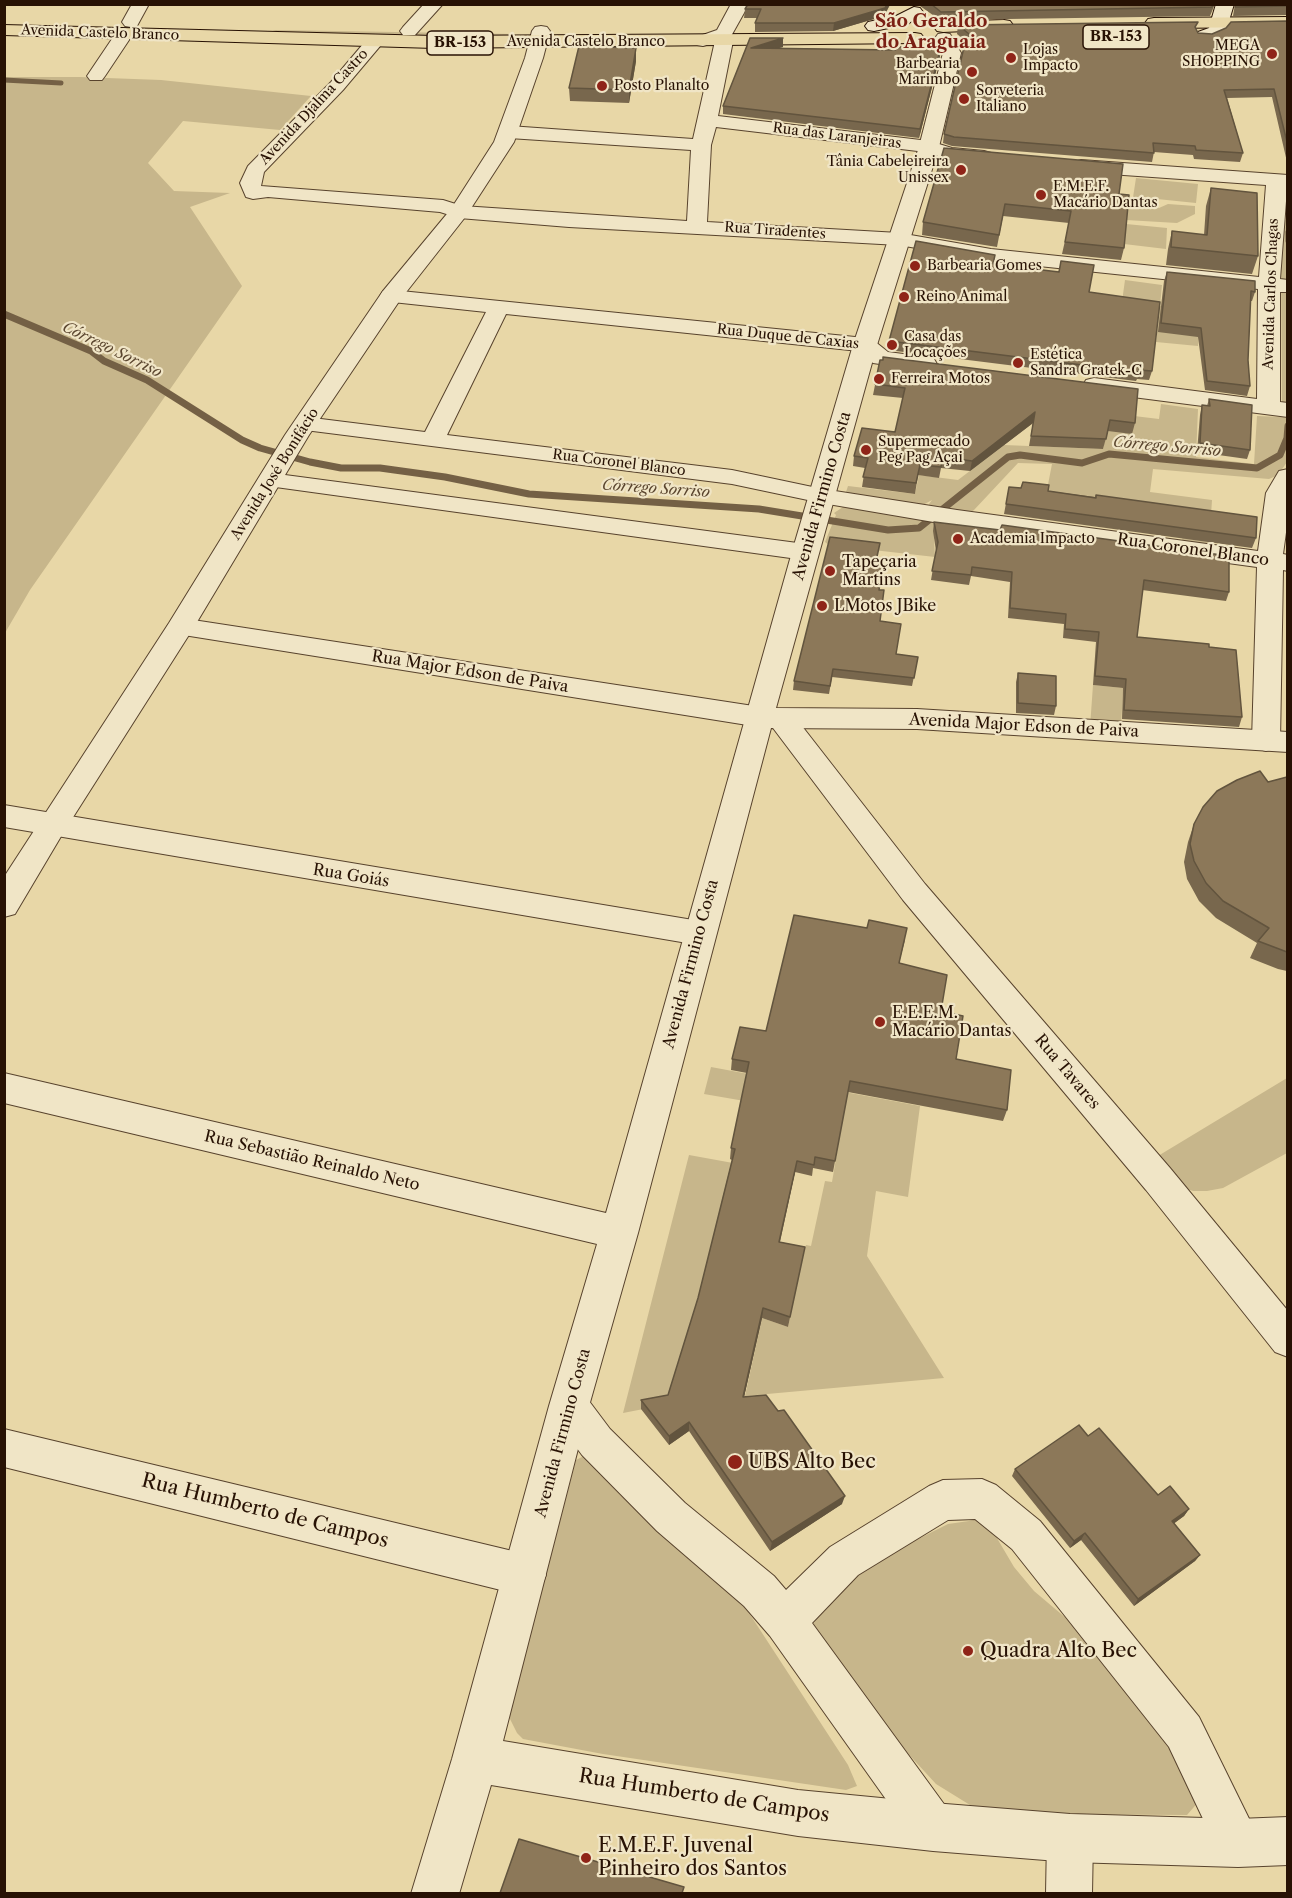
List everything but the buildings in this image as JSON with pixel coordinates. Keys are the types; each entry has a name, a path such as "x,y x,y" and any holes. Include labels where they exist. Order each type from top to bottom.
{"main road":[{"name":"BR-153","path":"1287,22 1222,13 1144,30 1204,36 1287,35"},
{"name":"Avenida Castelo Branco","path":"4,18 128,28 375,41 725,35 874,26 915,20"},
{"name":"Avenida Castelo Branco","path":"235,32 409,31 703,41 725,35 915,20 931,24 944,33 1017,32"},
{"name":"Avenida Castelo Branco","path":"4,30 128,28"}],"street":[{"path":"96,76 141,4"},
{"path":"409,31 435,4"},
{"path":"697,226 701,146 725,35 740,4"},
{"path":"1204,36 1217,31 1222,13"},
{"name":"Avenida Firmino Costa","path":"435,1893 475,1759 699,933 770,718 814,522 865,345 929,147 952,53 944,33"},
{"name":"Avenida José Bonifácio","path":"4,905 52,825 180,627 301,430 391,296 459,212 509,132 539,37"},
{"name":"Avenida Djalma Castro","path":"268,190 254,193 250,183 255,170 337,86 375,41"},
{"name":"Rua das Laranjeiras","path":"708,120 929,147 950,154 1006,159"},
{"path":"509,132 701,146"},
{"path":"1058,164 1282,180"},
{"name":"Avenida Carlos Chagas","path":"1279,409 1282,180"},
{"name":"Rua Tiradentes","path":"268,190 442,206 459,212 569,221 697,226 899,239 991,255 1279,285"},
{"name":"Rua Duque de Caxias","path":"391,296 865,345 881,358 947,366"},
{"path":"433,440 499,307"},
{"path":"1078,383 1279,409"},
{"name":"Rua Coronel Blanco","path":"301,430 433,440 732,477 814,522"},
{"name":"Rua Coronel Blanco","path":"275,473 814,522 930,513 1279,562"},
{"path":"1277,741 1278,493 1287,476"},
{"name":"Rua Major Edson de Paiva","path":"180,627 770,718"},
{"name":"Avenida Major Edson de Paiva","path":"770,718 918,720 1277,741"},
{"name":"Rua Tavares","path":"770,718 914,892 1158,1179 1287,1340"},
{"name":"Rua Goiás","path":"4,816 699,933"},
{"name":"Rua Sebastião Reinaldo Neto","path":"4,1089 619,1233"},
{"path":"569,1406 596,1442 671,1517 759,1591 785,1621 933,1827"},
{"name":"Rua Humberto de Campos","path":"4,1448 525,1575"},
{"path":"785,1621 844,1561 944,1500 982,1499 1026,1535 1184,1732 1238,1843"},
{"name":"Rua Humberto de Campos","path":"475,1759 798,1813 933,1827 1070,1838 1238,1843 1287,1841"},
{"path":"1069,1893 1070,1838"}],"shaded area":[{"path":"276,30 513,34 518,36 511,39 269,32"},
{"path":"5,77 161,80 311,96 280,130 183,121 148,163 174,191 230,193 190,207 242,286 30,590 5,633"},
{"path":"1136,178 1198,184 1196,203 1157,199 1150,202 1159,208 1168,204 1195,206 1195,214 1177,223 1126,220 1074,198 1132,204"},
{"path":"1287,219 1287,462 1278,475 1269,479 1153,469 1150,492 1212,500 1209,546 1182,542 1184,517 1045,500 1052,464 1018,463 974,510 934,539 935,557 829,545 825,542 836,515 834,513 843,507 909,516 931,510 929,504 932,500 923,505 845,495 848,486 915,494 919,475 958,480 1004,445 1103,449 1107,430 1134,416 1159,419 1161,404 1198,409 1196,457 1254,464 1257,416 1282,417 1281,258 1278,227"},
{"path":"1126,224 1167,228 1166,249 1124,244"},
{"path":"1125,280 1162,285 1160,306 1178,309 1199,324 1198,346 1156,342 1158,320 1120,316"},
{"path":"1093,685 1123,688 1121,728 1090,727"},
{"path":"711,1067 920,1106 908,1197 876,1191 867,1256 944,1378 745,1396 762,1318 788,1327 806,1245 811,1246 825,1181 832,1182 843,1118 704,1094"},
{"path":"1287,1078 1287,1153 1223,1188 1207,1191 1193,1191 1181,1187 1153,1159"},
{"path":"689,1155 733,1163 714,1241 669,1404 623,1413"},
{"path":"584,1456 675,1547 740,1602 848,1765 857,1786 846,1790 603,1754 523,1739 517,1733 509,1717 576,1460"},
{"path":"976,1520 991,1528 1014,1567 1034,1591 1099,1646 1182,1757 1200,1800 1187,1815 1000,1814 970,1805 936,1784 879,1722 812,1626 816,1620 817,1610 866,1565 948,1524"}],"waterway":[{"path":"4,80 61,83"},
{"name":"Córrego Sorriso","path":"1288,232 1288,241"},
{"name":"Córrego Sorriso","path":"4,314 91,351 104,361 147,380 242,440 260,448 310,462 341,468 380,468 445,477 529,494 759,509 888,530 919,528 1008,457 1020,455 1082,463 1109,454 1257,468 1280,455 1287,438 1288,426"}],"place":[{"name":"MEGA SHOPPING","path":"1272,54"},
{"name":"Lojas Impacto","path":"1011,58"},
{"name":"Barbearia Marimbo","path":"972,72"},
{"name":"Posto Planalto","path":"602,86"},
{"name":"Sorveteria Italiano","path":"964,99"},
{"name":"Tânia Cabeleireira Unissex","path":"961,170"},
{"name":"E.M.E.F. Macário Dantas","path":"1041,195"},
{"name":"Barbearia Gomes","path":"915,266"},
{"name":"Reino Animal","path":"904,297"},
{"name":"Casa das Locações","path":"892,345"},
{"name":"Estética Sandra Gratek-C","path":"1018,363"},
{"name":"Ferreira Motos","path":"879,379"},
{"name":"Supermecado Peg Pag Açai","path":"866,450"},
{"name":"Academia Impacto","path":"958,539"},
{"name":"Tapeçaria Martins","path":"830,571"},
{"name":"LMotos JBike","path":"822,606"},
{"name":"E.E.E.M. Macário Dantas","path":"880,1022"},
{"name":"UBS Alto Bec","path":"735,1462"},
{"name":"Quadra Alto Bec","path":"968,1651"},
{"name":"E.M.E.F. Juvenal Pinheiro dos Santos","path":"586,1858"}],"district":[{"name":"São Geraldo do Araguaia","path":"931,32"}]}
